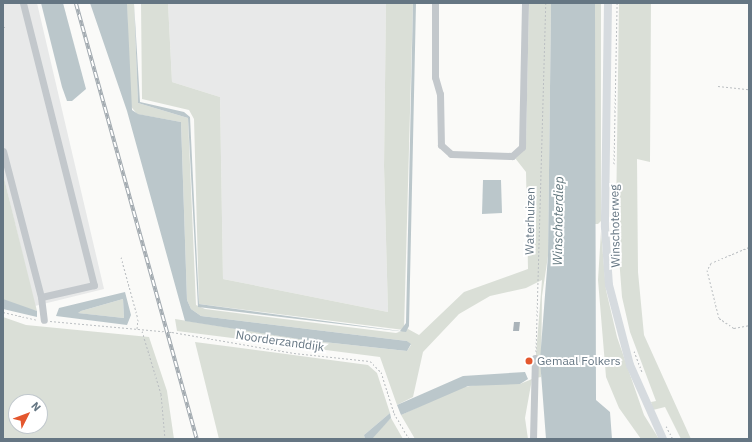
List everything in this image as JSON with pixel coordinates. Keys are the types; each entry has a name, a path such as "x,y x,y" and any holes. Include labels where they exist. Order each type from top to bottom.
{"main road":[{"name":"Winschoterweg","path":"608,3 604,227 609,285 630,365 663,439"}],"street":[{"path":"23,3 94,285 42,297"},
{"path":"435,3 435,77 440,94 440,145 450,154 512,156 522,147 525,3"},
{"path":"3,151 5,166 42,297 44,320"},
{"path":"533,439 535,358"}],"path":[{"name":"Waterhuizen","path":"535,358 546,3"},
{"name":"Winschoterweg","path":"614,168 617,3"},
{"path":"718,86 749,89"},
{"path":"749,247 710,263 706,270 719,318 734,328 749,325"},
{"path":"121,257 138,319 137,330"},
{"name":"Noorderzanddijk","path":"100,325 370,361 380,372 394,412 409,439"},
{"path":"142,330 160,390 165,439"},
{"path":"632,343 644,380"},
{"path":"665,424 673,439"}],"shaded area":[{"path":"3,3 37,3 104,289 35,306 3,174"},
{"path":"127,3 134,3 138,103 188,118 196,305 205,309 396,333 408,329 419,335 464,292 528,269 526,172 515,158 526,143 529,3 551,3 548,256 542,296 541,377 536,378 536,354 542,280 526,288 490,296 459,314 423,352 413,397 397,405 380,357 177,331 175,319 305,340 407,351 411,345 407,341 201,316 191,309 187,300 181,122 137,114 129,104"},
{"path":"141,3 168,3 172,82 220,97 223,279 388,312 384,166 386,3 413,3 404,330 199,304 194,119 189,110 142,99"},
{"path":"168,3 386,3 384,166 388,312 223,279 220,97 172,82"},
{"path":"595,3 601,3 601,221 598,224 593,224"},
{"path":"619,3 651,3 650,162 637,159 638,272 644,335 691,439 681,439 665,407 653,410 651,402 656,401 630,332 622,297 616,218"},
{"path":"3,174 37,311 3,303"},
{"path":"601,231 606,290 617,337 644,415 659,439 641,439 619,408 606,377 598,280"},
{"path":"123,299 124,318 77,313 81,311"},
{"path":"3,317 26,325 149,337 167,391 174,439 3,439"},
{"path":"195,342 368,365 377,373 390,413 364,435 365,439 219,439"},
{"path":"532,379 525,418 528,439 415,439 401,415 459,388 492,382 520,384"},
{"path":"391,418 403,439 372,439 373,436"}],"water":[{"path":"41,3 63,3 86,89 72,101 67,101 62,87"},
{"path":"90,3 127,3 132,110 138,114 181,122 187,300 191,309 201,316 407,341 411,344 407,351 305,340 185,321 127,111"},
{"path":"134,3 140,102 184,112 190,117 199,304 400,331 406,323 413,3 416,3 409,326 406,332 198,307 188,118 138,103"},
{"name":"Winschoterdiep","path":"551,3 595,3 596,400 610,412 612,439 546,439 540,360 548,256"},
{"path":"483,180 501,180 502,213 482,214"},
{"path":"125,292 131,315 127,325 56,316 59,308","holes":["123,299 124,318 78,313"]},
{"path":"3,299 37,311 37,317 3,309"},
{"path":"525,372 528,379 520,384 468,386 401,415 397,405 463,376"},
{"path":"390,413 391,418 372,439 365,439 364,435"}],"building":[{"path":"514,322 520,322 519,331 513,331"}],"railway":[{"path":"76,3 197,439"}],"place":[{"name":"Gemaal Folkers","path":"529,361"}]}
